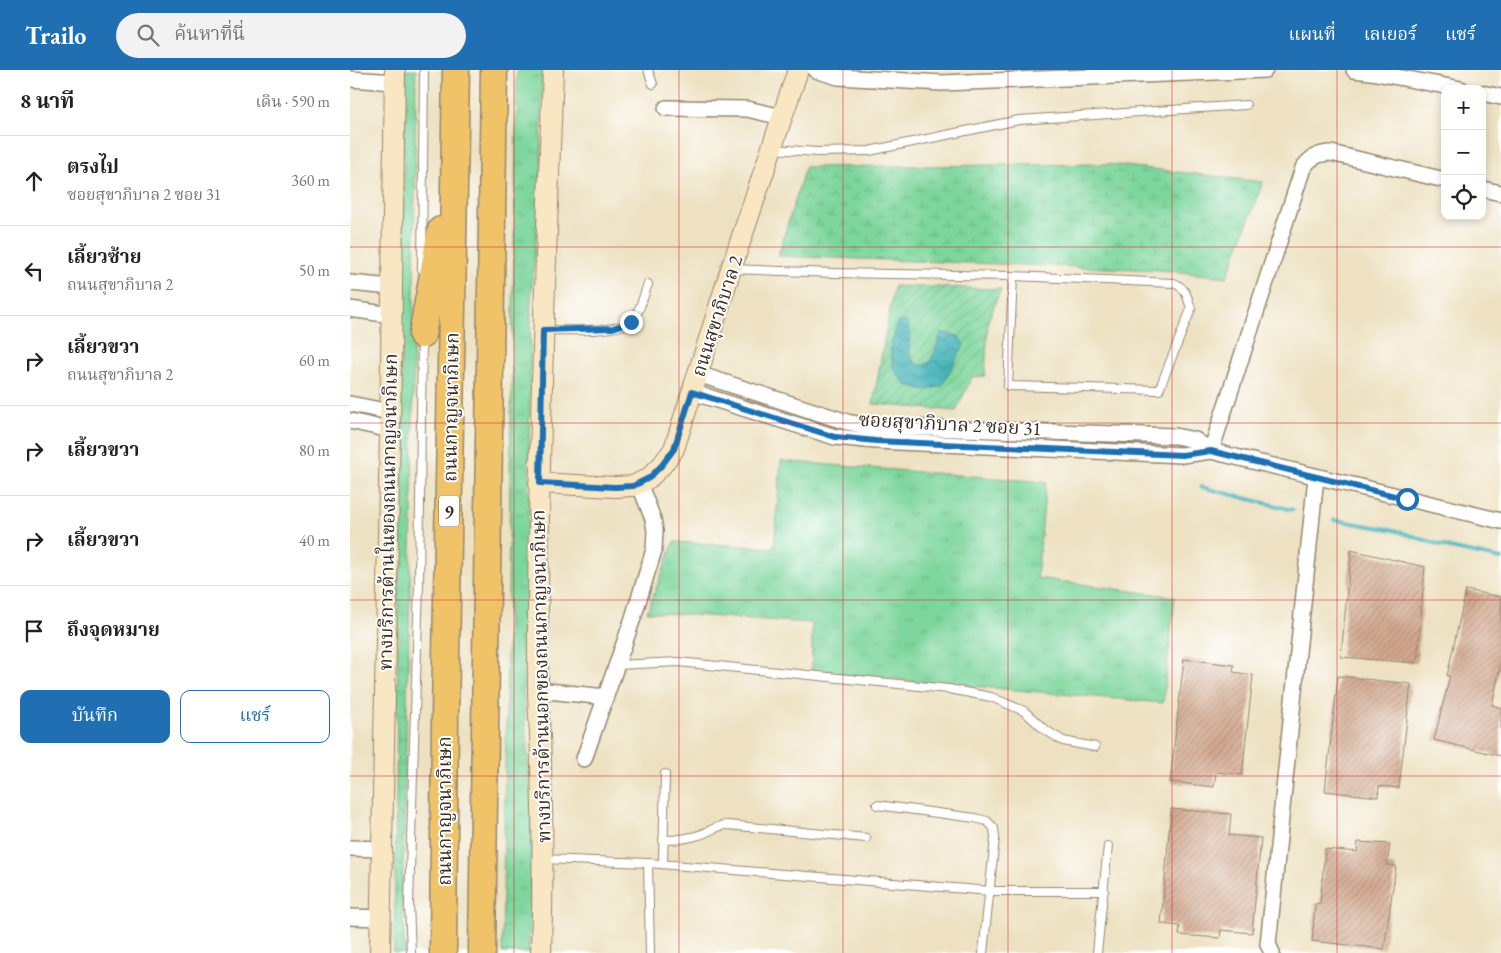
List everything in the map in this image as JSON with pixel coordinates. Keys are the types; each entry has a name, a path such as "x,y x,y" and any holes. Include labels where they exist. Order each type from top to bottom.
{"highway":[{"name":"ถนนกาญจนาภิเษก","path":"443,953 456,70"},
{"name":"ถนนกาญจนาภิเษก","path":"482,953 494,70"},
{"path":"422,335 455,155"}],"main road":[{"name":"ทางบริการด้านนอกของถนนกาญจนาภิเษก","path":"542,953 542,764 538,690 540,483 543,330 553,70"},
{"name":"ถนนสุขาภิบาล 2","path":"540,483 615,487 633,486 649,478 674,449 731,269 798,70"},
{"name":"ทางบริการด้านในของถนนกาญจนาภิเษก","path":"380,953 395,76"}],"street":[{"path":"815,70 838,77 942,83 1265,70"},
{"path":"1354,70 1441,85"},
{"path":"350,80 395,76"},
{"path":"1486,94 1501,96"},
{"path":"666,108 747,109 782,118"},
{"path":"1211,451 1303,168 1308,161 1314,156 1331,153 1441,179"},
{"path":"1486,189 1501,193"},
{"path":"350,283 391,288"},
{"path":"350,310 391,315"},
{"name":"ซอยสุขาภิบาล 2 ซอย 31","path":"695,383 796,425 835,437 876,441 1182,455 1211,451"},
{"name":"ซอยสุขาภิบาล 2 ซอย 31","path":"695,383 801,407 847,422 868,426 1175,436 1195,440 1211,451 1501,521"},
{"path":"350,404 390,421"},
{"path":"796,425 801,407"},
{"path":"350,421 390,421"},
{"path":"1272,953 1268,944 1316,477"},
{"path":"584,759 634,618 654,550 655,531 653,519 639,483"},
{"path":"538,690 606,698"},
{"path":"350,848 382,849"},
{"path":"350,917 381,918"}],"lane":[{"path":"422,276 424,70"},
{"path":"648,70 653,84"},
{"path":"772,149 818,152 869,151 1019,120 1246,105"},
{"path":"731,269 1013,276 1174,283 1182,286 1188,297 1191,309 1159,390 1008,386 1013,276"},
{"path":"543,330 613,328 631,322 640,306 648,284"},
{"path":"411,953 410,903 419,584 422,286"},
{"path":"617,665 678,662 949,689 991,697 1024,711 1044,729 1063,741 1096,747"},
{"path":"663,864 665,774"},
{"path":"877,805 975,818 987,821 994,828 990,891 983,953"},
{"path":"663,840 682,840 700,835 720,825 866,838"},
{"path":"1097,953 1108,846"},
{"path":"543,858 663,864 990,891 1104,891"},
{"path":"648,863 650,953"}],"green space":[{"path":"405,70 416,70 412,512 402,897 405,953 394,953"},
{"path":"517,70 542,70 541,178 531,297 528,537 523,690 532,815 529,953 502,953"},
{"path":"1109,164 1263,182 1227,277 1160,270 778,256 805,167"},
{"path":"894,286 1001,289 988,321 985,376 972,377 956,411 873,404"},
{"path":"781,461 1046,482 1037,578 1175,597 1163,703 812,672 812,623 647,612 674,542 774,548"}],"water":[{"path":"905,321 908,324 910,333 909,347 911,356 919,366 930,362 941,332 958,336 964,345 942,386 926,390 906,385 894,370 890,349 897,323"}],"building":[{"path":"1351,550 1425,567 1417,663 1341,657"},
{"path":"1466,590 1501,597 1501,663 1492,705 1501,708 1501,756 1434,740 1450,676 1447,676"},
{"path":"1184,659 1234,665 1233,672 1253,675 1242,775 1216,772 1214,787 1170,782"},
{"path":"1338,676 1411,684 1399,788 1379,786 1378,797 1325,791"},
{"path":"1171,809 1231,814 1229,835 1261,838 1252,933 1221,930 1220,938 1179,935 1180,926 1161,924"},
{"path":"1358,842 1390,844 1387,865 1396,866 1384,949 1312,941 1315,904 1320,903 1325,849 1357,852"}],"waterway":[{"path":"1201,487 1293,510"},
{"path":"1334,520 1394,530 1450,548 1501,559"}],"route":[{"path":"631,322 613,328 543,330 540,483 615,487 633,486 649,478 674,449 692,392 835,437 876,441 1182,455 1211,451 1407,499"}]}
